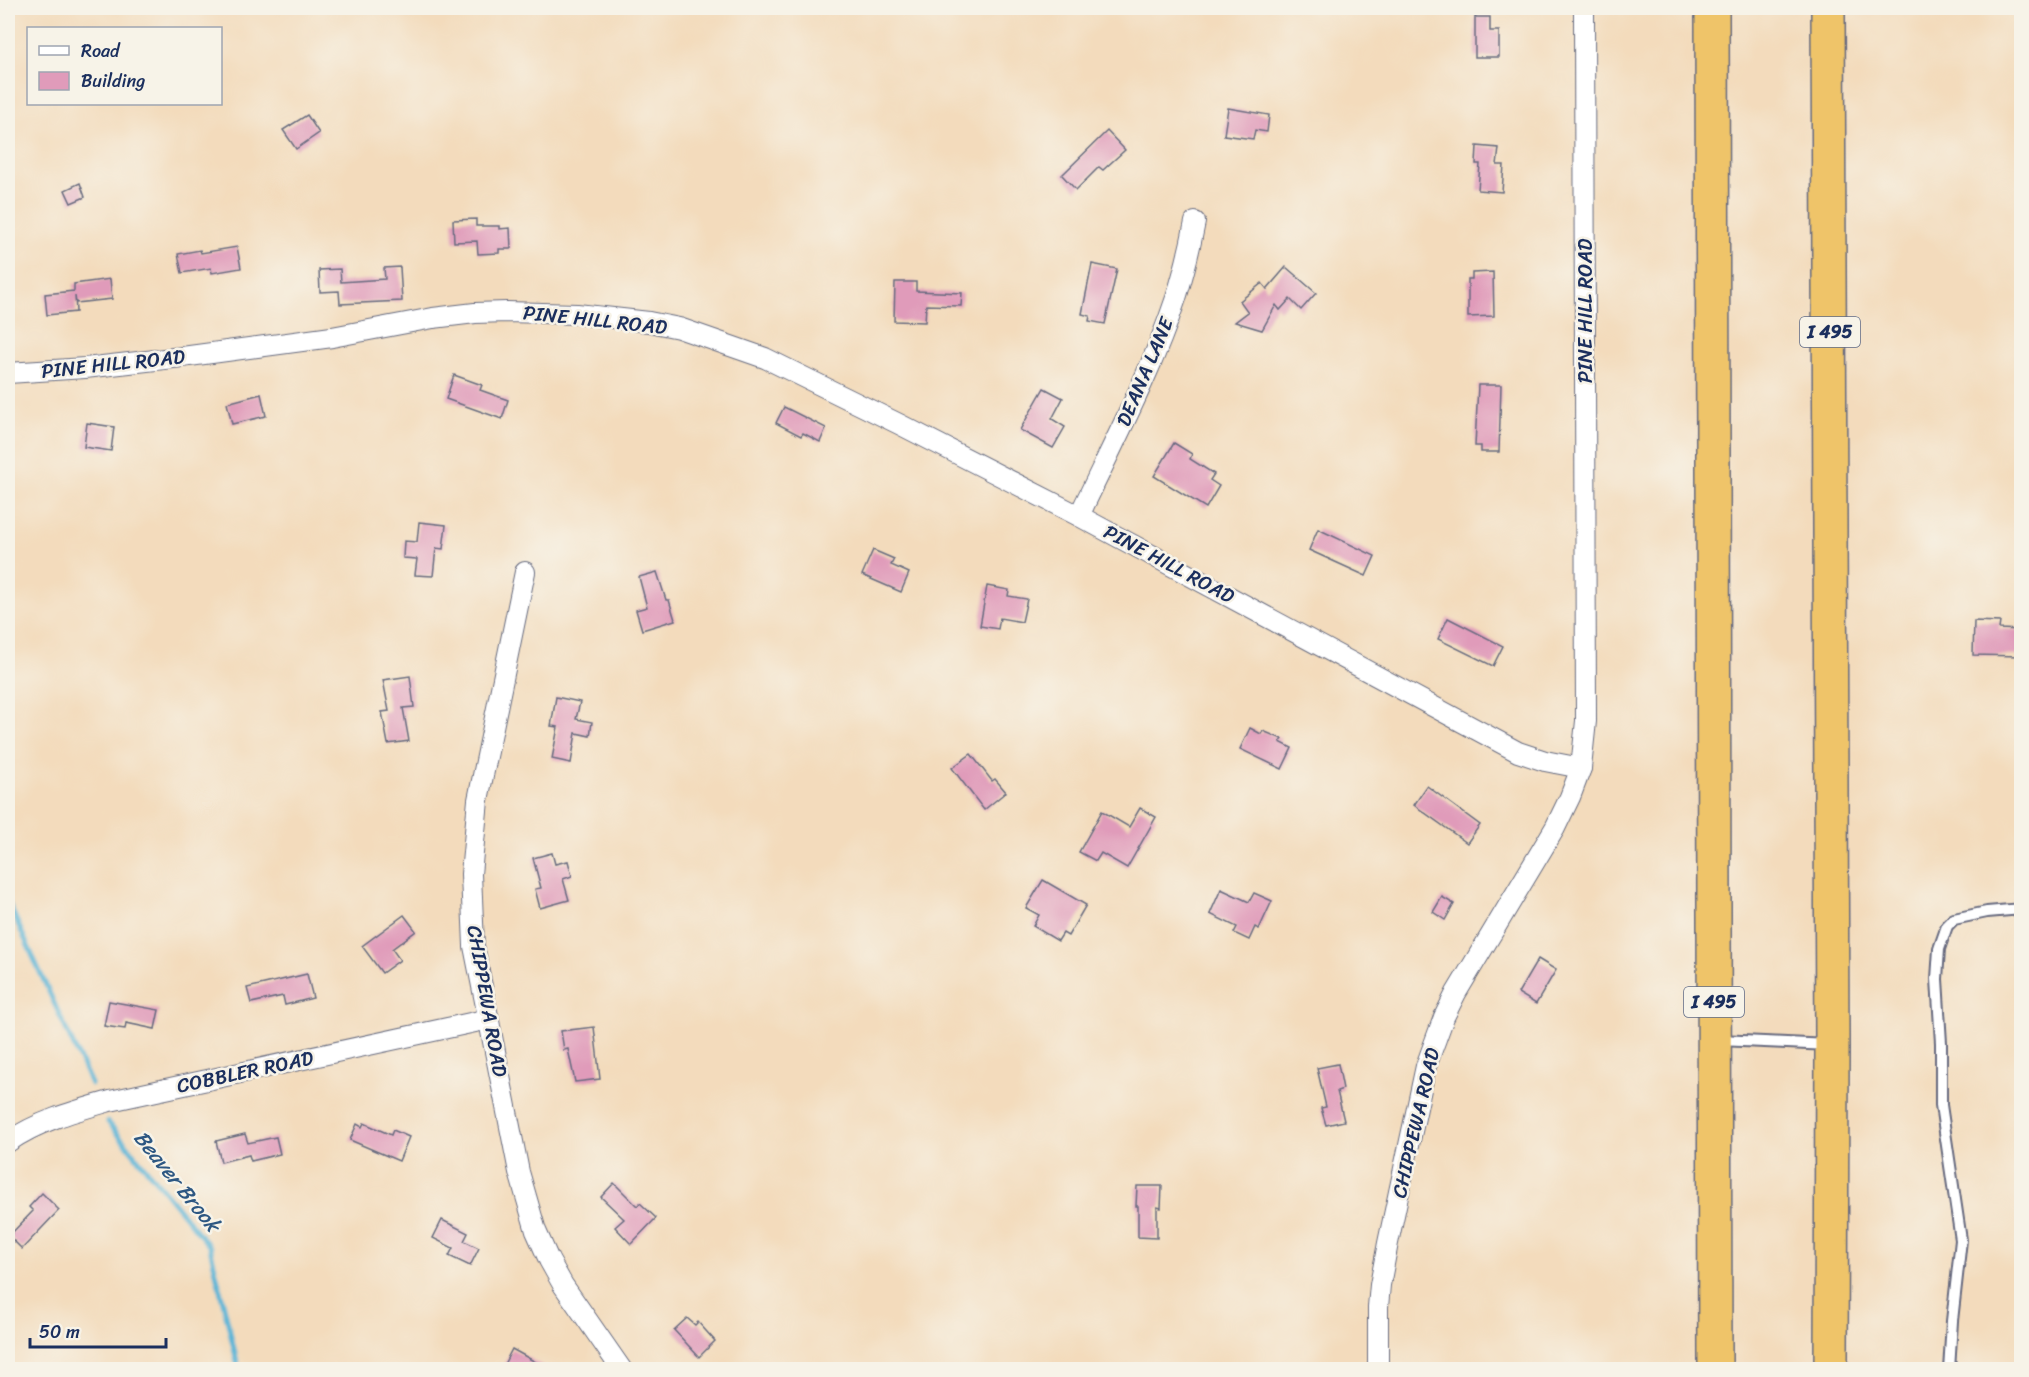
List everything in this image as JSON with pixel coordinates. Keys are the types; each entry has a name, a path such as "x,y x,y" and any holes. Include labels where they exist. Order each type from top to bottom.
{"highway":[{"name":"I 495","path":"1712,8 1714,1370"},
{"name":"I 495","path":"1828,8 1831,1370"}],"street":[{"name":"PINE HILL ROAD","path":"8,374 109,366 192,356 332,337 433,318 475,313 542,312 612,317 679,328 765,358 1079,516 1505,746 1531,757 1581,768 1586,721 1584,8"},
{"name":"DEANA LANE","path":"1079,516 1148,371 1163,334 1187,260 1195,222"},
{"name":"CHIPPEWA ROAD","path":"525,572 482,782 472,862 471,910 474,946 519,1172 536,1231 563,1285 622,1370"},
{"name":"CHIPPEWA ROAD","path":"1378,1370 1377,1329 1380,1285 1426,1066 1434,1041 1456,993 1555,828 1581,768"},
{"name":"COBBLER ROAD","path":"8,1142 63,1115 110,1101 489,1020"}],"lane":[{"path":"1949,1370 1961,1240 1941,1105 1941,1043 1937,979 1940,949 1947,926 1954,919 1987,912 2022,909"},
{"path":"1714,1040 1832,1045"}],"building":[{"path":"1475,17 1490,17 1490,31 1499,31 1499,57 1475,57"},
{"path":"1228,108 1269,115 1267,132 1255,130 1253,139 1224,135"},
{"path":"307,115 319,133 296,149 283,130"},
{"path":"1107,131 1125,150 1103,170 1099,167 1076,190 1062,175"},
{"path":"1477,146 1499,148 1497,165 1504,165 1502,192 1478,190 1480,164 1476,164"},
{"path":"80,183 85,197 71,203 65,190"},
{"path":"476,219 476,226 510,228 511,249 499,249 499,253 478,254 477,241 454,242 453,220"},
{"path":"237,247 241,268 212,273 211,268 182,273 178,254"},
{"path":"1092,264 1117,269 1105,324 1089,321 1090,316 1082,314"},
{"path":"400,267 402,301 340,304 339,291 320,292 319,270 340,269 341,282 385,279 384,268"},
{"path":"1286,267 1316,293 1301,310 1290,299 1280,310 1276,305 1262,330 1235,322 1248,312 1240,301 1262,283 1267,289"},
{"path":"1493,272 1494,316 1468,317 1468,279 1472,279 1472,273"},
{"path":"110,279 112,299 76,303 75,296 76,312 47,315 45,294 74,291 74,284"},
{"path":"895,282 916,282 916,291 962,293 961,306 926,305 925,322 894,321"},
{"path":"454,375 482,385 480,390 508,400 502,419 446,399"},
{"path":"1478,385 1501,385 1499,452 1481,452 1481,446 1475,446"},
{"path":"1044,388 1063,398 1052,419 1065,427 1053,448 1020,430"},
{"path":"261,394 266,416 232,424 227,403"},
{"path":"784,407 826,428 820,442 803,433 801,436 776,423"},
{"path":"87,423 114,427 111,451 84,447"},
{"path":"1174,443 1192,454 1190,459 1214,474 1210,480 1219,486 1206,508 1154,476"},
{"path":"419,522 446,525 443,549 436,548 433,576 415,575 417,559 403,558 404,541 417,542"},
{"path":"1318,529 1375,556 1366,576 1309,550"},
{"path":"873,550 894,559 891,565 909,573 901,592 862,575"},
{"path":"657,572 675,620 642,630 636,610 647,607 639,577"},
{"path":"987,586 1009,590 1008,596 1027,599 1022,622 1000,618 998,629 980,626"},
{"path":"1448,618 1503,646 1493,666 1438,639"},
{"path":"1974,621 2000,622 1999,629 2022,630 2022,656 1973,655"},
{"path":"410,676 414,707 403,708 409,741 388,744 382,712 389,711 383,680"},
{"path":"556,697 580,702 576,719 592,722 590,736 576,733 571,763 552,759 558,727 551,726"},
{"path":"1250,728 1261,734 1263,731 1282,739 1280,742 1292,748 1282,769 1240,749"},
{"path":"971,754 992,781 995,779 1006,792 984,810 952,768"},
{"path":"1427,786 1480,825 1467,843 1414,805"},
{"path":"1140,808 1156,817 1127,868 1101,853 1096,861 1079,852 1102,811 1129,827"},
{"path":"552,853 555,864 568,861 572,876 563,879 569,900 540,908 535,889 541,888 533,858"},
{"path":"1043,880 1086,905 1068,936 1063,933 1058,941 1033,926 1039,915 1026,908"},
{"path":"1221,889 1249,902 1254,893 1272,901 1259,929 1255,927 1249,940 1234,933 1237,927 1210,914"},
{"path":"1442,897 1454,904 1445,920 1433,912"},
{"path":"404,915 416,931 392,949 400,960 382,973 362,946"},
{"path":"1538,959 1556,970 1536,1004 1518,993"},
{"path":"307,974 313,998 285,1005 283,996 251,1003 247,988"},
{"path":"109,1001 159,1010 155,1029 126,1023 125,1029 104,1026"},
{"path":"594,1027 600,1079 575,1082 568,1049 564,1050 561,1031"},
{"path":"1338,1064 1343,1089 1337,1091 1344,1121 1326,1125 1321,1108 1326,1107 1317,1068"},
{"path":"364,1123 391,1135 393,1130 409,1137 399,1161 350,1140 357,1124 362,1127"},
{"path":"245,1134 248,1143 276,1137 280,1154 251,1161 249,1155 221,1162 216,1141"},
{"path":"614,1183 637,1206 640,1203 656,1218 631,1244 615,1227 624,1219 601,1197"},
{"path":"1137,1186 1162,1186 1161,1208 1157,1207 1157,1238 1138,1237"},
{"path":"42,1193 59,1210 22,1249 9,1236 33,1211 29,1207"},
{"path":"442,1220 468,1233 464,1241 479,1248 470,1266 449,1256 453,1248 433,1238"},
{"path":"687,1318 695,1325 698,1322 715,1341 699,1357 674,1330"},
{"path":"512,1349 550,1370 501,1370"}],"waterway":[{"name":"Beaver Brook","path":"8,902 91,1084"},
{"name":"Beaver Brook","path":"108,1122 210,1247 239,1370"}]}
